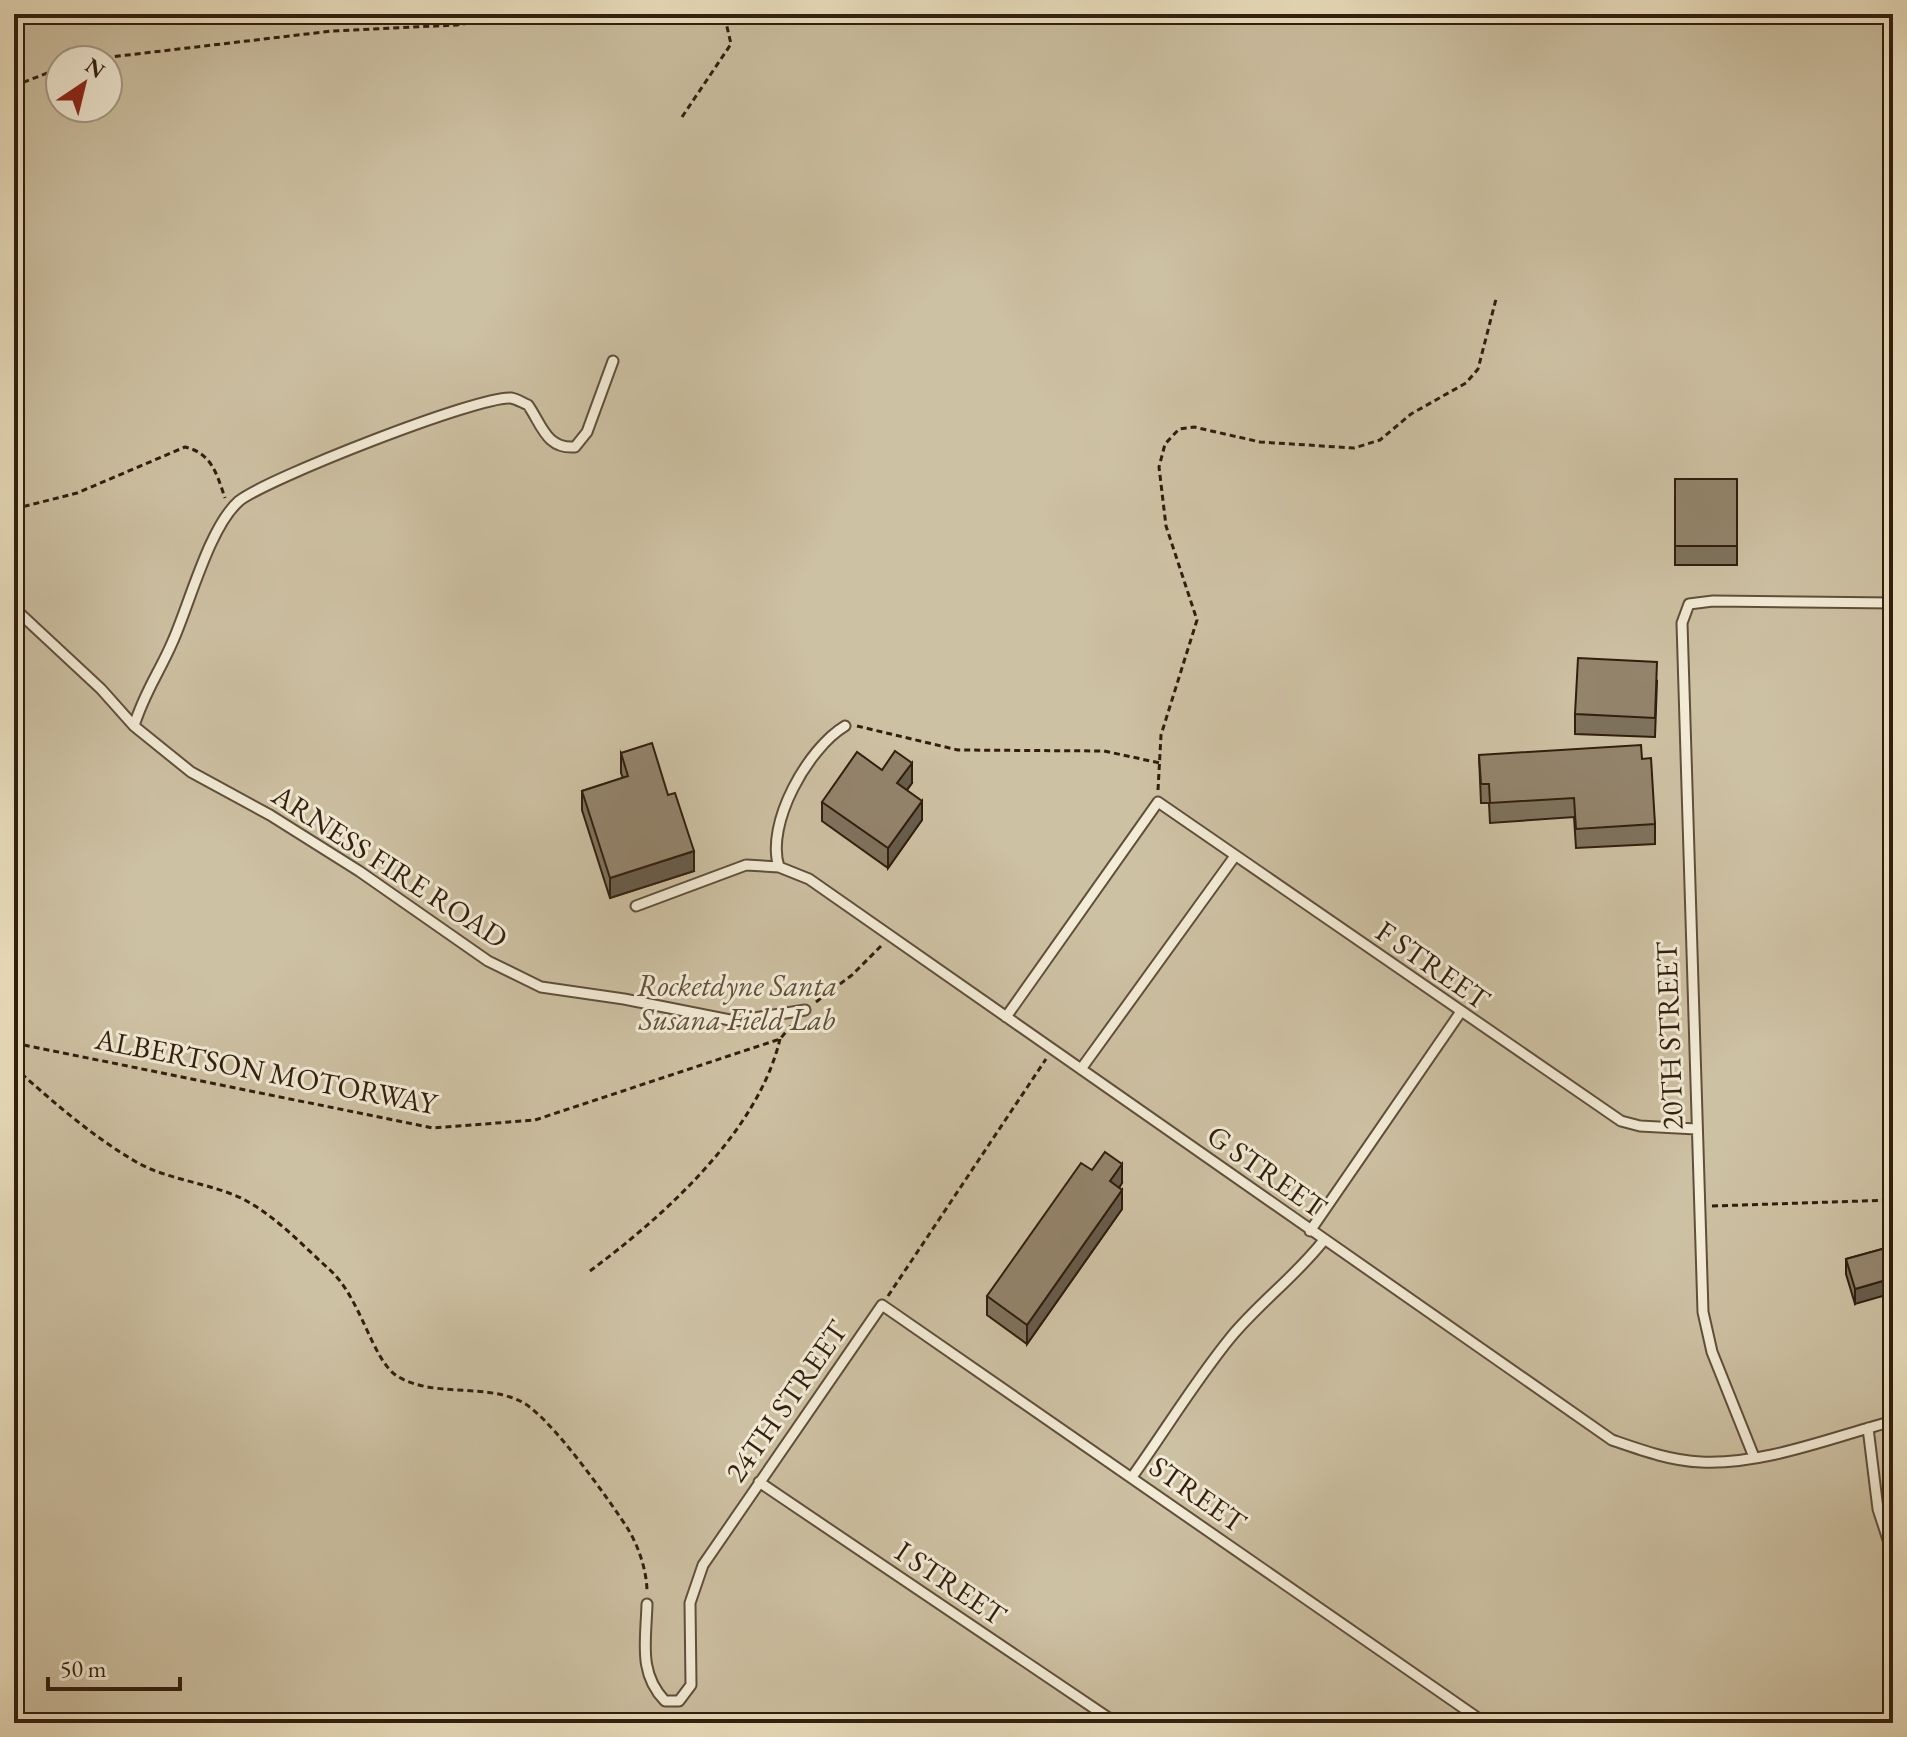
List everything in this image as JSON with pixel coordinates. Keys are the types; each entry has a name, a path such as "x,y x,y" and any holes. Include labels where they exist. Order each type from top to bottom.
{"lane":[{"path":"134,726 145,690 171,645 208,553 239,502 372,440 463,409 510,398 528,405 548,439 560,448 575,447 587,432 613,361"},
{"name":"20TH STREET","path":"1754,1457 1712,1352 1703,1312 1682,623 1689,604 1713,601 1893,603"},
{"name":"ARNESS FIRE ROAD","path":"14,608 101,689 134,726 191,772 270,815 359,871 488,961 541,987 624,999 735,1021 805,1010"},
{"path":"779,867 774,850 791,792 828,736 845,726"},
{"path":"1006,1017 1158,802"},
{"name":"F STREET","path":"1158,802 1460,1013 1621,1121 1640,1126 1696,1129"},
{"path":"1081,1069 1235,856"},
{"name":"G STREET","path":"636,906 746,865 779,867 809,879 1612,1440 1658,1455 1702,1462 1754,1457 1893,1421"},
{"path":"1310,1231 1460,1013"},
{"path":"1132,1477 1230,1338 1274,1289 1305,1265 1324,1240"},
{"name":"STREET","path":"882,1305 1485,1723"},
{"name":"24TH STREET","path":"647,1604 646,1668 651,1687 665,1701 679,1701 691,1685 690,1603 703,1565 882,1305"},
{"path":"1868,1428 1878,1509 1893,1555"},
{"name":"I STREET","path":"759,1482 1116,1723"}],"path":[{"path":"124,56 345,30 457,25 520,14"},
{"path":"682,117 731,44 724,14"},
{"path":"14,86 44,74"},
{"path":"1158,802 1161,735 1197,620 1166,526 1159,467 1165,444 1179,429 1194,427 1260,442 1354,448 1380,440 1411,414 1466,383 1478,369 1496,299"},
{"path":"14,509 77,493 185,447 206,457 216,470 230,515"},
{"path":"845,726 863,727 958,750 1104,751 1160,763"},
{"path":"590,1271 633,1239 720,1151 772,1073 780,1039 805,1010 852,975 890,937"},
{"name":"ALBERTSON MOTORWAY","path":"14,1043 433,1128 535,1120 780,1039"},
{"name":"24TH STREET","path":"882,1305 1053,1049"},
{"path":"14,1067 93,1135 142,1165 242,1199 272,1218 340,1279 355,1299 383,1361 394,1374 411,1383 495,1392 538,1410 629,1531 647,1579 647,1604"},
{"path":"1701,1207 1893,1200"}],"green space":[{"name":"Rocketdyne Santa Susana Field Lab","path":"14,14 1893,14 1893,1723 14,1723"}],"building":[{"path":"1675,479 1737,479 1737,546 1675,546"},
{"path":"1578,658 1657,662 1655,718 1575,714"},
{"path":"652,743 668,795 675,793 694,851 610,878 582,791 628,776 621,753"},
{"path":"1641,745 1642,759 1651,758 1655,824 1576,829 1574,798 1490,803 1489,784 1481,784 1479,755"},
{"path":"895,751 912,763 897,783 922,801 888,848 822,802 857,752 882,770"},
{"path":"1105,1152 1122,1164 1110,1181 1122,1190 1027,1325 987,1296 1081,1163 1092,1170"},
{"path":"1893,1246 1893,1278 1855,1289 1846,1259"}]}
